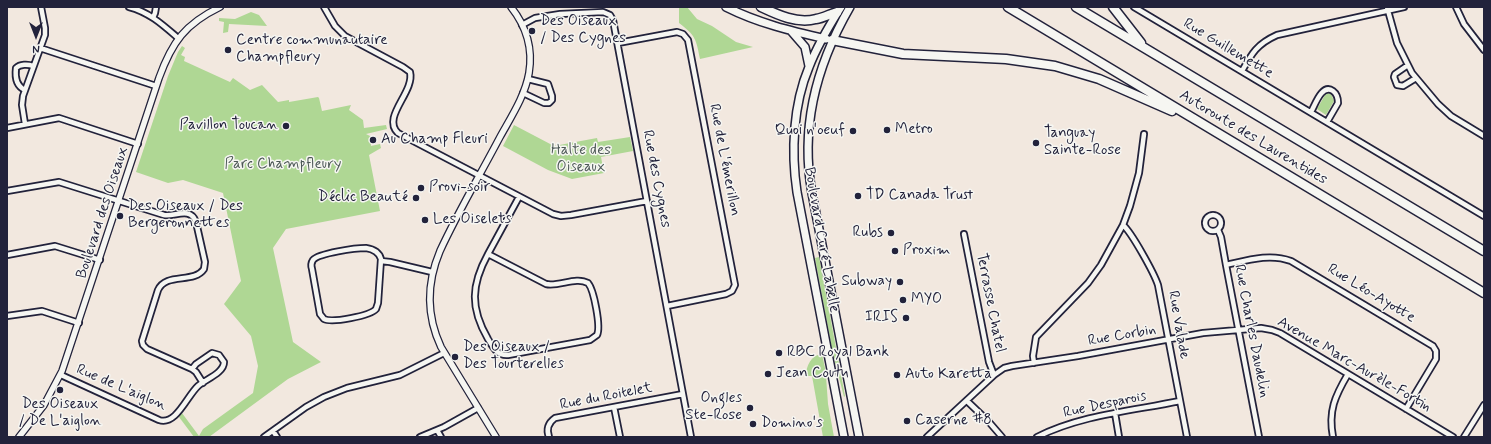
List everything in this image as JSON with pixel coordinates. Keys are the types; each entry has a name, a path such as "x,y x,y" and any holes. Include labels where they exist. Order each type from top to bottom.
{"highway":[{"path":"761,7 784,16 802,20 818,19 839,10"},
{"name":"Autoroute des Laurentides","path":"1008,7 1484,293"},
{"name":"Autoroute des Laurentides","path":"1076,7 1484,251"},
{"path":"1113,7 1145,48"},
{"path":"832,40 909,54 1016,60 1064,68 1108,83 1202,124"}],"main road":[{"path":"726,7 755,20 792,32 832,40"},
{"name":"Boulevard Curé-Labelle","path":"850,7 832,40 813,99 808,133 808,165 811,189 859,437"},
{"name":"Boulevard Curé-Labelle","path":"839,10 809,66 801,93 796,122 794,150 795,175 844,437"},
{"path":"792,32 805,47 809,66"}],"street":[{"path":"25,124 22,105 25,90 45,30 41,7"},
{"path":"129,7 141,10 178,38"},
{"path":"153,18 156,13 156,7"},
{"name":"Boulevard des Oiseaux","path":"18,437 44,405 61,375 156,86 166,62 178,38 198,19 220,7"},
{"path":"324,7 333,24 345,36 410,72 410,85 393,116 393,124 396,131 549,213 564,216 647,201"},
{"path":"496,437 444,353 435,332 430,314 430,294 432,272 443,245 523,93 528,79 530,53 528,40 522,24 511,7"},
{"name":"Rue Guillemette","path":"1134,7 1484,216"},
{"path":"1242,71 1257,48 1264,41 1277,35 1387,9 1404,7"},
{"path":"1456,7 1464,24 1484,50"},
{"path":"1387,9 1397,43 1416,78 1438,104 1451,116 1484,136"},
{"name":"Rue des Cygnes","path":"522,24 535,18 556,14 605,12 610,15 613,20 691,437"},
{"name":"Rue de L'émerillon","path":"618,43 677,32 683,34 688,40 728,244 735,284 731,292 728,294 667,306"},
{"path":"40,48 156,86"},
{"path":"25,90 18,85 16,68 26,64 33,66"},
{"path":"1408,65 1395,74 1397,85 1403,86 1416,78"},
{"path":"523,93 544,103 549,103 552,100 549,86 528,79"},
{"path":"1311,112 1322,92 1327,89 1336,93 1338,103 1327,122"},
{"path":"7,128 59,118 138,144"},
{"path":"1034,363 1033,356 1036,337 1088,283 1123,225 1139,173 1144,134"},
{"path":"7,191 59,182 166,215 188,213 195,220 205,262 204,269 198,274 167,281 161,284 142,341 146,349 192,369 203,382"},
{"path":"488,254 544,284 556,285 581,280 588,283 592,290 599,326 597,335 590,340 504,355 497,352 482,328 475,306 476,284 488,254 519,197"},
{"name":"Rue Valade","path":"1123,225 1129,232 1156,280 1187,437"},
{"name":"Rue Charles Daudelin","path":"1218,230 1221,237 1258,437"},
{"name":"Terrasse Chatel","path":"964,234 989,362 994,375"},
{"path":"7,255 55,246 100,260"},
{"path":"366,248 378,253 381,261 378,303 375,311 368,314 334,320 322,318 311,264 315,259 323,255 366,248"},
{"name":"Rue Léo-Ayotte","path":"1226,265 1265,257 1276,257 1291,261 1433,346 1436,351 1436,359 1406,409"},
{"path":"381,261 432,272"},
{"path":"7,316 42,311 79,323"},
{"name":"Avenue Marc-Aurèle-Fortin","path":"1238,330 1261,328 1274,331 1453,437"},
{"name":"Rue Corbin","path":"927,437 994,375 1007,367 1203,333 1238,330"},
{"name":"Rue de L'aiglon","path":"61,375 158,420 164,421 173,418 194,390 223,368 224,362 219,354 215,352 211,353 196,364 192,369"},
{"path":"264,437 306,407 330,394 353,386 400,375 444,353"},
{"path":"1333,437 1331,417 1333,404 1339,389 1348,374"},
{"name":"Rue du Roitelet","path":"549,437 547,431 548,425 556,418 683,394"},
{"path":"967,401 1002,437"},
{"name":"Rue Desparois","path":"1037,437 1065,424 1180,401"},
{"path":"1464,437 1484,405"},
{"path":"614,407 620,437"},
{"path":"420,437 437,430 478,408"},
{"path":"1115,413 1119,437"},
{"path":"437,430 441,437"},
{"path":"273,431 277,437"}],"green space":[{"path":"679,7 687,7 697,19 712,26 736,42 753,47 700,59 694,38 689,31 679,23"},
{"path":"251,12 259,15 267,26 229,24 228,32 223,33 224,22 219,21 219,18 235,19"},
{"name":"Parc Champfleury","path":"182,46 185,48 181,55 185,57 184,61 230,82 233,78 250,90 262,85 278,102 289,100 289,102 318,97 322,111 351,105 349,110 363,120 364,128 386,125 387,129 366,134 370,136 371,146 380,144 381,148 369,155 380,211 286,229 273,248 293,342 321,362 288,379 209,437 194,437 179,417 182,413 199,436 203,429 253,393 258,366 251,336 224,304 241,281 223,193 183,180 168,183 136,172 168,76"},
{"path":"1328,93 1331,94 1334,101 1326,115 1317,109 1325,95"},
{"name":"Halte des Oiseaux","path":"514,125 554,146 597,138 598,142 630,137 633,151 601,157 604,173 572,179 548,170 503,146"},
{"path":"819,257 844,397 833,354 815,258"},
{"path":"822,354 826,373 823,375 826,376 828,404 834,437 823,437 812,376 806,376 807,368 812,359 815,356"}],"place":[{"name":"Des Oiseaux / Des Cygnes","path":"532,31"},
{"name":"Centre communautaire Champfleury","path":"228,50"},
{"name":"Pavillon Toucan","path":"286,126"},
{"name":"Metro","path":"887,130"},
{"name":"Quoi n'oeuf","path":"853,131"},
{"name":"Au Champ Fleuri","path":"373,140"},
{"name":"Tanguay Sainte-Rose","path":"1036,143"},
{"name":"Provi-soir","path":"421,188"},
{"name":"TD Canada Trust","path":"858,196"},
{"name":"Déclic Beauté","path":"416,198"},
{"name":"Des Oiseaux / Des Bergeronnettes","path":"120,216"},
{"name":"Les Oiselets","path":"425,220"},
{"name":"Rubs","path":"891,233"},
{"name":"Proxim","path":"895,251"},
{"name":"Subway","path":"900,282"},
{"name":"MYO","path":"903,300"},
{"name":"IRIS","path":"906,318"},
{"name":"RBC Royal Bank","path":"779,353"},
{"name":"Des Oiseaux / Des Tourterelles","path":"455,357"},
{"name":"Jean Coutu","path":"768,374"},
{"name":"Auto Karetta","path":"897,375"},
{"name":"Des Oiseaux / De L'aiglon","path":"60,390"},
{"name":"Ongles Ste-Rose","path":"750,408"},
{"name":"Caserne #8","path":"907,421"},
{"name":"Domino's","path":"753,424"}]}
